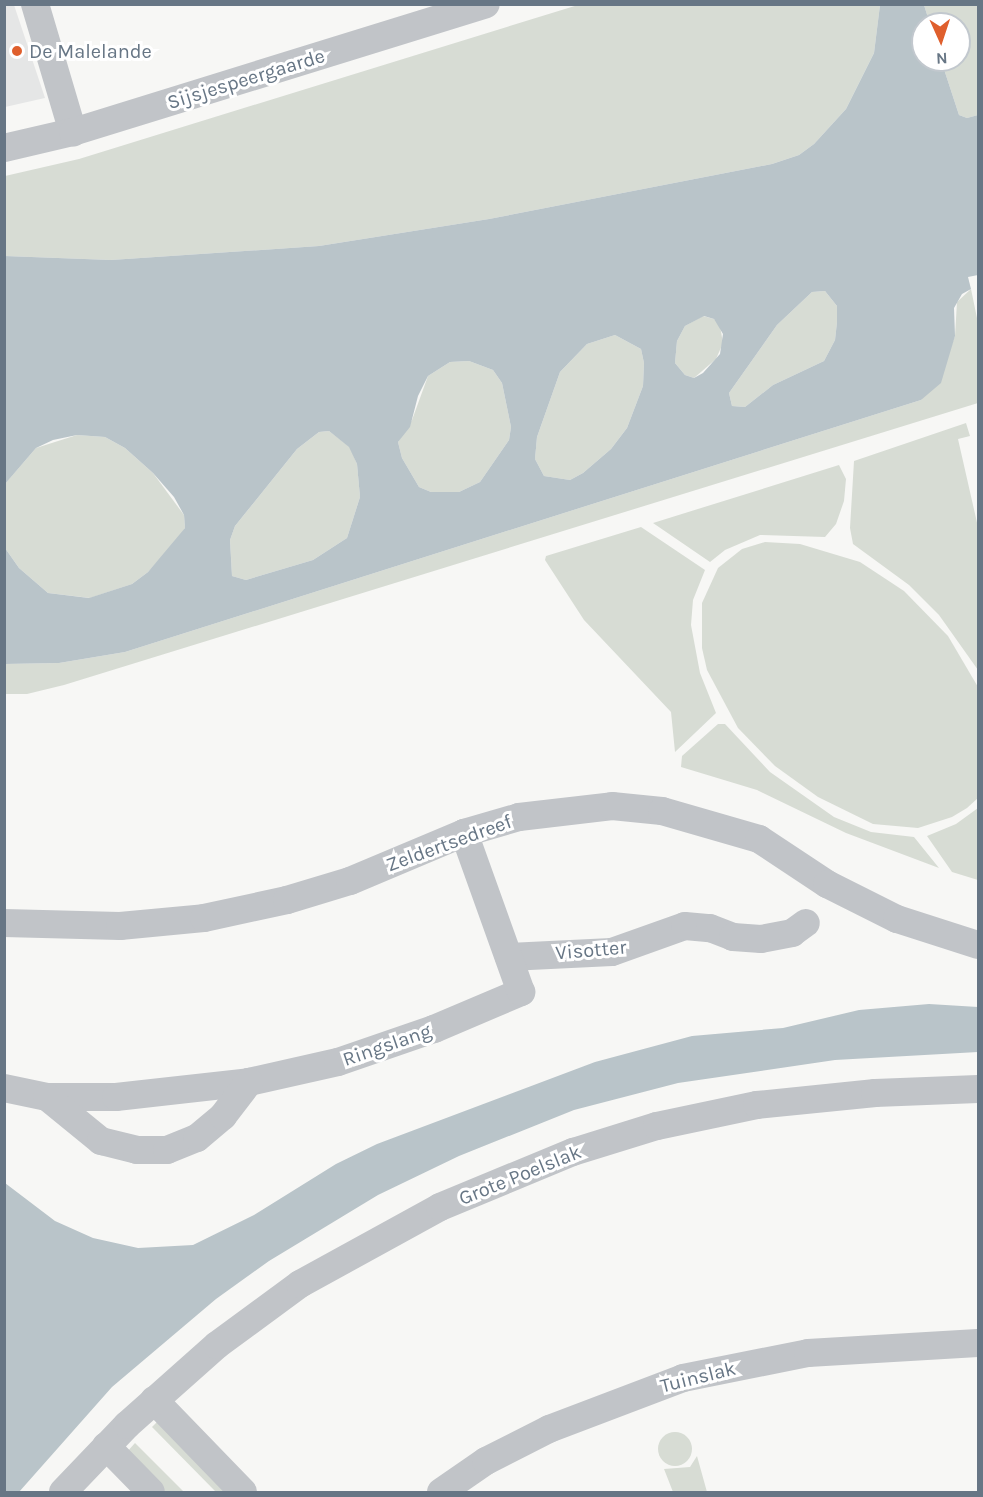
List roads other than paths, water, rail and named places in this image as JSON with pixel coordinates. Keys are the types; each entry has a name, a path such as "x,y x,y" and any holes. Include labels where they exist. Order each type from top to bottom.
{"street":[{"path":"35,4 73,132"},
{"name":"Sijsjespeergaarde","path":"4,148 73,132 486,4"},
{"name":"Zeldertsedreef","path":"4,923 120,926 204,918 287,900 350,881 464,833 519,817 562,810 612,806 662,811 759,839 827,884 897,919 978,945"},
{"path":"464,833 509,957"},
{"name":"Visotter","path":"509,957 612,952 685,926 710,928 733,937 761,939 792,933 806,923"},
{"name":"Ringslang","path":"4,1088 47,1097 116,1096 249,1082 338,1062 434,1029 520,992 509,957"},
{"name":"Ringslang","path":"47,1097 101,1141 137,1150 167,1150 197,1138 223,1116 249,1082"},
{"name":"Grote Poelslak","path":"63,1492 127,1425 217,1345 300,1284 395,1229 573,1152 657,1126 757,1105 875,1093 978,1089"},
{"name":"Tuinslak","path":"441,1492 486,1461 549,1429 683,1378 808,1353 978,1343"},
{"path":"154,1400 243,1492"},
{"path":"106,1446 151,1492"}],"place":[{"name":"De Malelande","path":"17,51"}]}
